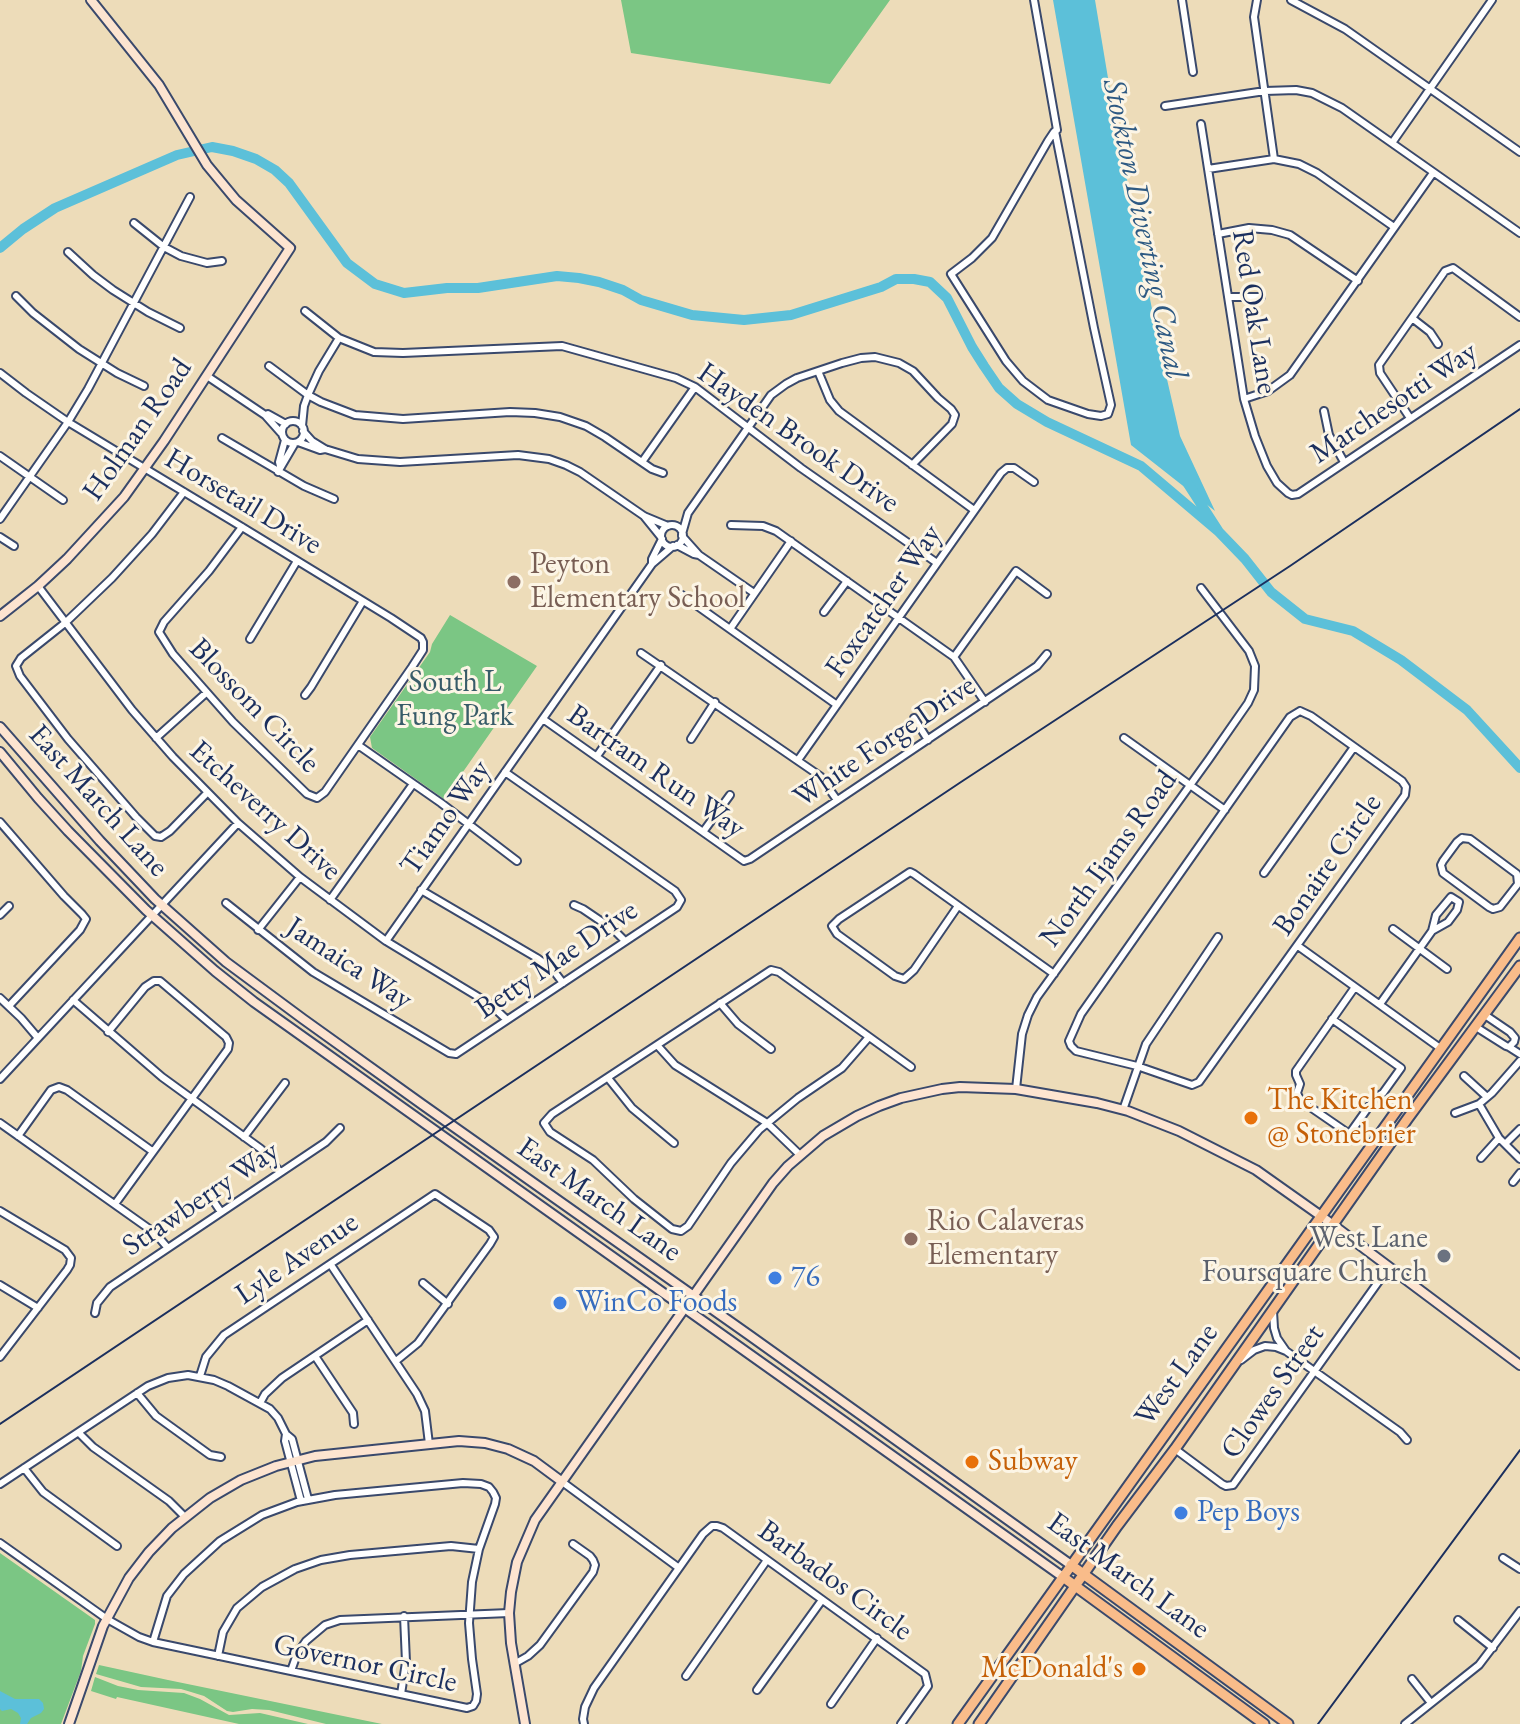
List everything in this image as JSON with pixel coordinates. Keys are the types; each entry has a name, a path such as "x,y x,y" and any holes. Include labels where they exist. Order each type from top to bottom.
{"main road":[{"name":"Holman Road","path":"0,616 38,586 84,542 124,497 290,248 236,200 204,161 159,85 91,0"},
{"name":"East March Lane","path":"0,727 162,906 226,962 1084,1574 1288,1724"},
{"name":"East March Lane","path":"0,752 58,820 152,916 215,971 293,1031 1063,1577 1264,1724"},
{"name":"West Lane","path":"958,1724 1520,938"},
{"name":"West Lane","path":"979,1724 1408,1118 1520,966"},
{"path":"525,1724 509,1613 513,1579 522,1547 542,1508 768,1189 800,1155 839,1126 901,1098 960,1087 1016,1089 1123,1110 1179,1131 1256,1170 1520,1365"},
{"path":"69,1724 107,1619 139,1564 185,1517 226,1488 256,1473 334,1453 472,1441 521,1454 561,1481"}],"street":[{"path":"1034,0 1056,130 1111,405 1108,414 1097,416 1059,405 1031,388 1006,361 951,274 992,238 1056,130"},
{"path":"1182,0 1193,72"},
{"path":"1257,0 1254,17 1274,159"},
{"path":"1291,0 1345,29 1520,152"},
{"path":"1392,143 1492,0"},
{"path":"1165,106 1265,91 1312,93 1329,100 1520,233"},
{"name":"Red Oak Lane","path":"1201,124 1244,399 1267,466 1277,483 1292,495"},
{"path":"1208,169 1274,159 1290,161 1310,169 1394,227"},
{"path":"1244,399 1268,391 1290,375 1433,173"},
{"path":"0,519 68,422 190,197"},
{"path":"134,223 164,247 181,256 196,261 222,261"},
{"path":"1218,234 1249,228 1290,235 1358,281"},
{"path":"68,252 133,304 180,328"},
{"path":"1410,418 1379,369 1445,271 1453,268 1520,317"},
{"path":"16,296 54,330 101,364 144,386"},
{"path":"1228,297 1261,297"},
{"name":"Hayden Brook Drive","path":"305,311 339,338 388,354 562,346 660,372 695,387 801,468 937,563"},
{"path":"1412,318 1430,332 1438,344"},
{"path":"279,469 296,442 303,437 304,406 308,395 339,338"},
{"name":"Marchesotti Way","path":"1292,495 1298,494 1520,345"},
{"path":"675,546 681,541 688,513 771,395 797,378 861,358 875,357 891,360 913,371 955,415 952,424 912,465"},
{"path":"269,366 308,395 355,415 403,419 510,412 560,417 586,426 663,473"},
{"path":"818,371 830,400 839,411 974,510"},
{"name":"Horsetail Drive","path":"0,373 68,422 363,601 423,642"},
{"path":"207,376 265,415 283,437 325,449"},
{"path":"642,462 695,387"},
{"path":"279,469 283,437 289,423 304,406"},
{"path":"1324,411 1329,435 1344,462"},
{"path":"265,415 303,429 312,441 325,449 358,459 400,462 518,455 549,459 566,465 644,516 677,527 699,555 754,593"},
{"path":"222,438 304,486 334,499"},
{"path":"0,456 63,500"},
{"name":"Foxcatcher Way","path":"798,760 1001,473 1007,468 1014,468 1034,482"},
{"path":"184,492 136,553 16,666 20,676 68,739 155,836 166,835 207,793"},
{"path":"661,538 663,529 688,513"},
{"path":"644,516 667,545 699,555"},
{"path":"731,525 763,526 791,541 954,657 985,702"},
{"name":"Blossom Circle","path":"242,527 159,632 206,693 260,750 311,797 317,798 325,792 423,650 423,642"},
{"path":"0,537 14,546"},
{"name":"Tiamo Way","path":"652,564 661,538"},
{"path":"730,629 791,541"},
{"name":"Tiamo Way","path":"386,941 652,564 675,546"},
{"path":"250,639 297,561"},
{"path":"954,657 1016,571 1047,594"},
{"path":"824,612 847,581"},
{"name":"Etcheverry Drive","path":"38,586 107,680 156,738 238,823 330,900 386,941 490,1004 507,1020"},
{"name":"North Ijams Road","path":"1016,1089 1024,1025 1033,1005 1252,697 1256,681 1249,651 1201,588"},
{"path":"682,595 837,705"},
{"path":"305,695 363,601"},
{"path":"641,653 820,776 837,800"},
{"name":"White Forge Drive","path":"744,861 985,702 1037,666 1047,654"},
{"path":"597,756 661,665"},
{"path":"156,738 206,693"},
{"path":"691,739 715,702"},
{"name":"Bonaire Circle","path":"1300,711 1402,781 1406,787 1405,795 1199,1082 1192,1085 1137,1066 1076,1051 1069,1041 1081,1014 1225,810 1295,713 1300,711"},
{"path":"914,718 928,740"},
{"name":"Bartram Run Way","path":"543,719 744,861"},
{"path":"1124,738 1225,810"},
{"path":"358,745 517,861"},
{"path":"1264,873 1354,747"},
{"name":"Betty Mae Drive","path":"454,1055 677,907 681,900 675,891 505,772"},
{"path":"330,900 413,784"},
{"path":"703,832 730,795"},
{"path":"0,822 86,919 80,930 9,1006"},
{"path":"0,1079 238,823"},
{"path":"1466,838 1514,870 1519,878 1503,905 1496,909 1469,892 1443,873 1441,865 1457,842 1466,838"},
{"path":"958,906 914,970 904,979 895,976 837,934 832,926 910,872 958,906 1054,974"},
{"path":"258,930 300,877"},
{"path":"1380,1004 1432,931 1436,915 1451,897 1456,883"},
{"path":"421,890 547,964 563,983"},
{"path":"1432,931 1448,922 1459,902 1469,892"},
{"path":"1451,897 1459,902"},
{"name":"Jamaica Way","path":"226,903 335,987 454,1055"},
{"path":"574,905 594,916 625,941"},
{"path":"0,915 9,906"},
{"path":"1393,929 1447,969"},
{"path":"1123,1110 1137,1066 1154,1029 1218,937"},
{"path":"1298,946 1440,1048"},
{"path":"869,1037 842,1068 767,1123 731,1163 685,1230 676,1231 634,1199 593,1160 550,1132 544,1123 547,1118 774,969 911,1067"},
{"path":"108,1032 145,987 160,981 226,1037 229,1043 228,1049 115,1204"},
{"path":"1332,1019 1401,1068 1350,1133 1297,1097 1300,1084 1296,1071 1332,1019 1355,987"},
{"path":"0,998 38,1038"},
{"path":"73,1000 191,1098 261,1149 280,1172"},
{"path":"720,1003 738,1024 771,1049"},
{"path":"1485,1015 1517,1040 1509,1047"},
{"path":"1476,1027 1520,1054"},
{"path":"657,1045 675,1065 767,1123 800,1155"},
{"path":"1455,1113 1479,1104 1520,1061"},
{"path":"1464,1076 1487,1097"},
{"path":"608,1078 632,1108 674,1143"},
{"path":"244,1137 285,1083"},
{"path":"18,1136 51,1090 59,1087 152,1151"},
{"path":"1479,1104 1502,1141 1520,1159"},
{"path":"0,1123 155,1233 167,1247"},
{"name":"Strawberry Way","path":"95,1313 97,1303 110,1287 326,1142 340,1128"},
{"path":"1481,1158 1520,1129"},
{"path":"1513,1182 1520,1173"},
{"path":"208,1193 221,1212"},
{"name":"Lyle Avenue","path":"200,1376 211,1348 224,1335 435,1194 489,1230 494,1237 448,1304"},
{"path":"0,1211 65,1250 71,1258 67,1270 0,1357"},
{"path":"331,1265 422,1402 429,1444"},
{"name":"Clowes Street","path":"1175,1449 1222,1484 1233,1485 1389,1267"},
{"path":"396,1361 418,1343 448,1304 423,1283"},
{"path":"0,1285 38,1308"},
{"path":"1273,1309 1277,1338 1286,1351"},
{"path":"260,1403 282,1378 368,1320"},
{"path":"1232,1367 1254,1350 1265,1346 1286,1351 1407,1440"},
{"path":"315,1356 353,1413 354,1424"},
{"path":"0,1484 137,1393 168,1378 188,1375 228,1386 270,1409 286,1434 285,1441 294,1461 304,1500"},
{"path":"137,1393 156,1416 210,1455 221,1457"},
{"path":"79,1433 93,1447 169,1501 185,1517"},
{"path":"24,1468 43,1492 117,1546"},
{"path":"561,1481 679,1568"},
{"name":"Governor Circle","path":"463,1483 481,1484 489,1487 496,1498 479,1549 469,1614 477,1694 473,1706 467,1708 153,1642 167,1596 196,1561 249,1522 304,1500 463,1483"},
{"name":"Barbados Circle","path":"584,1724 585,1707 594,1688 703,1534 712,1526 723,1528 925,1674 928,1686 901,1724"},
{"path":"0,1543 107,1619 153,1642"},
{"path":"514,1664 540,1645 593,1572 593,1560 573,1544"},
{"path":"218,1656 223,1632 237,1608 262,1587 295,1569 350,1555 459,1545 479,1549"},
{"path":"1503,1558 1520,1569"},
{"path":"686,1676 767,1560"},
{"path":"757,1690 822,1600"},
{"path":"1405,1724 1465,1677 1493,1648 1520,1611"},
{"path":"291,1671 301,1648 311,1635 325,1625 349,1619 509,1613"},
{"path":"401,1694 406,1662 404,1616"},
{"path":"1458,1620 1493,1648"},
{"path":"831,1704 877,1638"},
{"path":"1412,1679 1431,1703"},
{"path":"1415,1715 1422,1724"}],"green space":[{"path":"621,0 890,0 830,84 631,53"},
{"name":"South L Fung Park","path":"450,615 537,666 444,799 372,748 370,737 430,652"},
{"path":"0,1553 95,1620 81,1671 61,1724 0,1724"},
{"path":"99,1665 382,1724 326,1724 269,1710 227,1711 204,1696 181,1689 141,1687 96,1674"},
{"path":"95,1677 138,1690 184,1693 229,1715 260,1713 308,1724 239,1724 116,1699 91,1691"}],"water":[{"name":"Stockton Diverting Canal","path":"1053,0 1095,0 1158,340 1180,436 1215,511 1131,445"},
{"path":"0,1691 15,1699 39,1699 44,1709 27,1724 20,1724 18,1713 0,1709"}],"waterway":[{"path":"0,248 55,208 177,155 212,147 256,159 275,170 289,183 347,263 375,284 404,293 478,288 557,276 599,282 641,300 692,315 744,320 791,315 881,287 896,279 930,282 947,298 972,347 999,388 1017,404 1047,422 1141,466 1219,532"},
{"path":"1188,484 1219,532 1271,592 1305,619 1353,631 1401,660 1467,710 1520,768"}],"railway":[{"path":"0,1424 1290,566 1520,409"},
{"path":"1318,1724 1520,1450"}],"place":[{"name":"Peyton Elementary School","path":"514,582"},
{"name":"The Kitchen @ Stonebrier","path":"1251,1118"},
{"name":"Rio Calaveras Elementary","path":"911,1239"},
{"name":"West Lane Foursquare Church","path":"1444,1256"},
{"name":"76","path":"775,1278"},
{"name":"WinCo Foods","path":"560,1303"},
{"name":"Subway","path":"972,1462"},
{"name":"Pep Boys","path":"1181,1513"},
{"name":"McDonald's","path":"1139,1669"}]}
